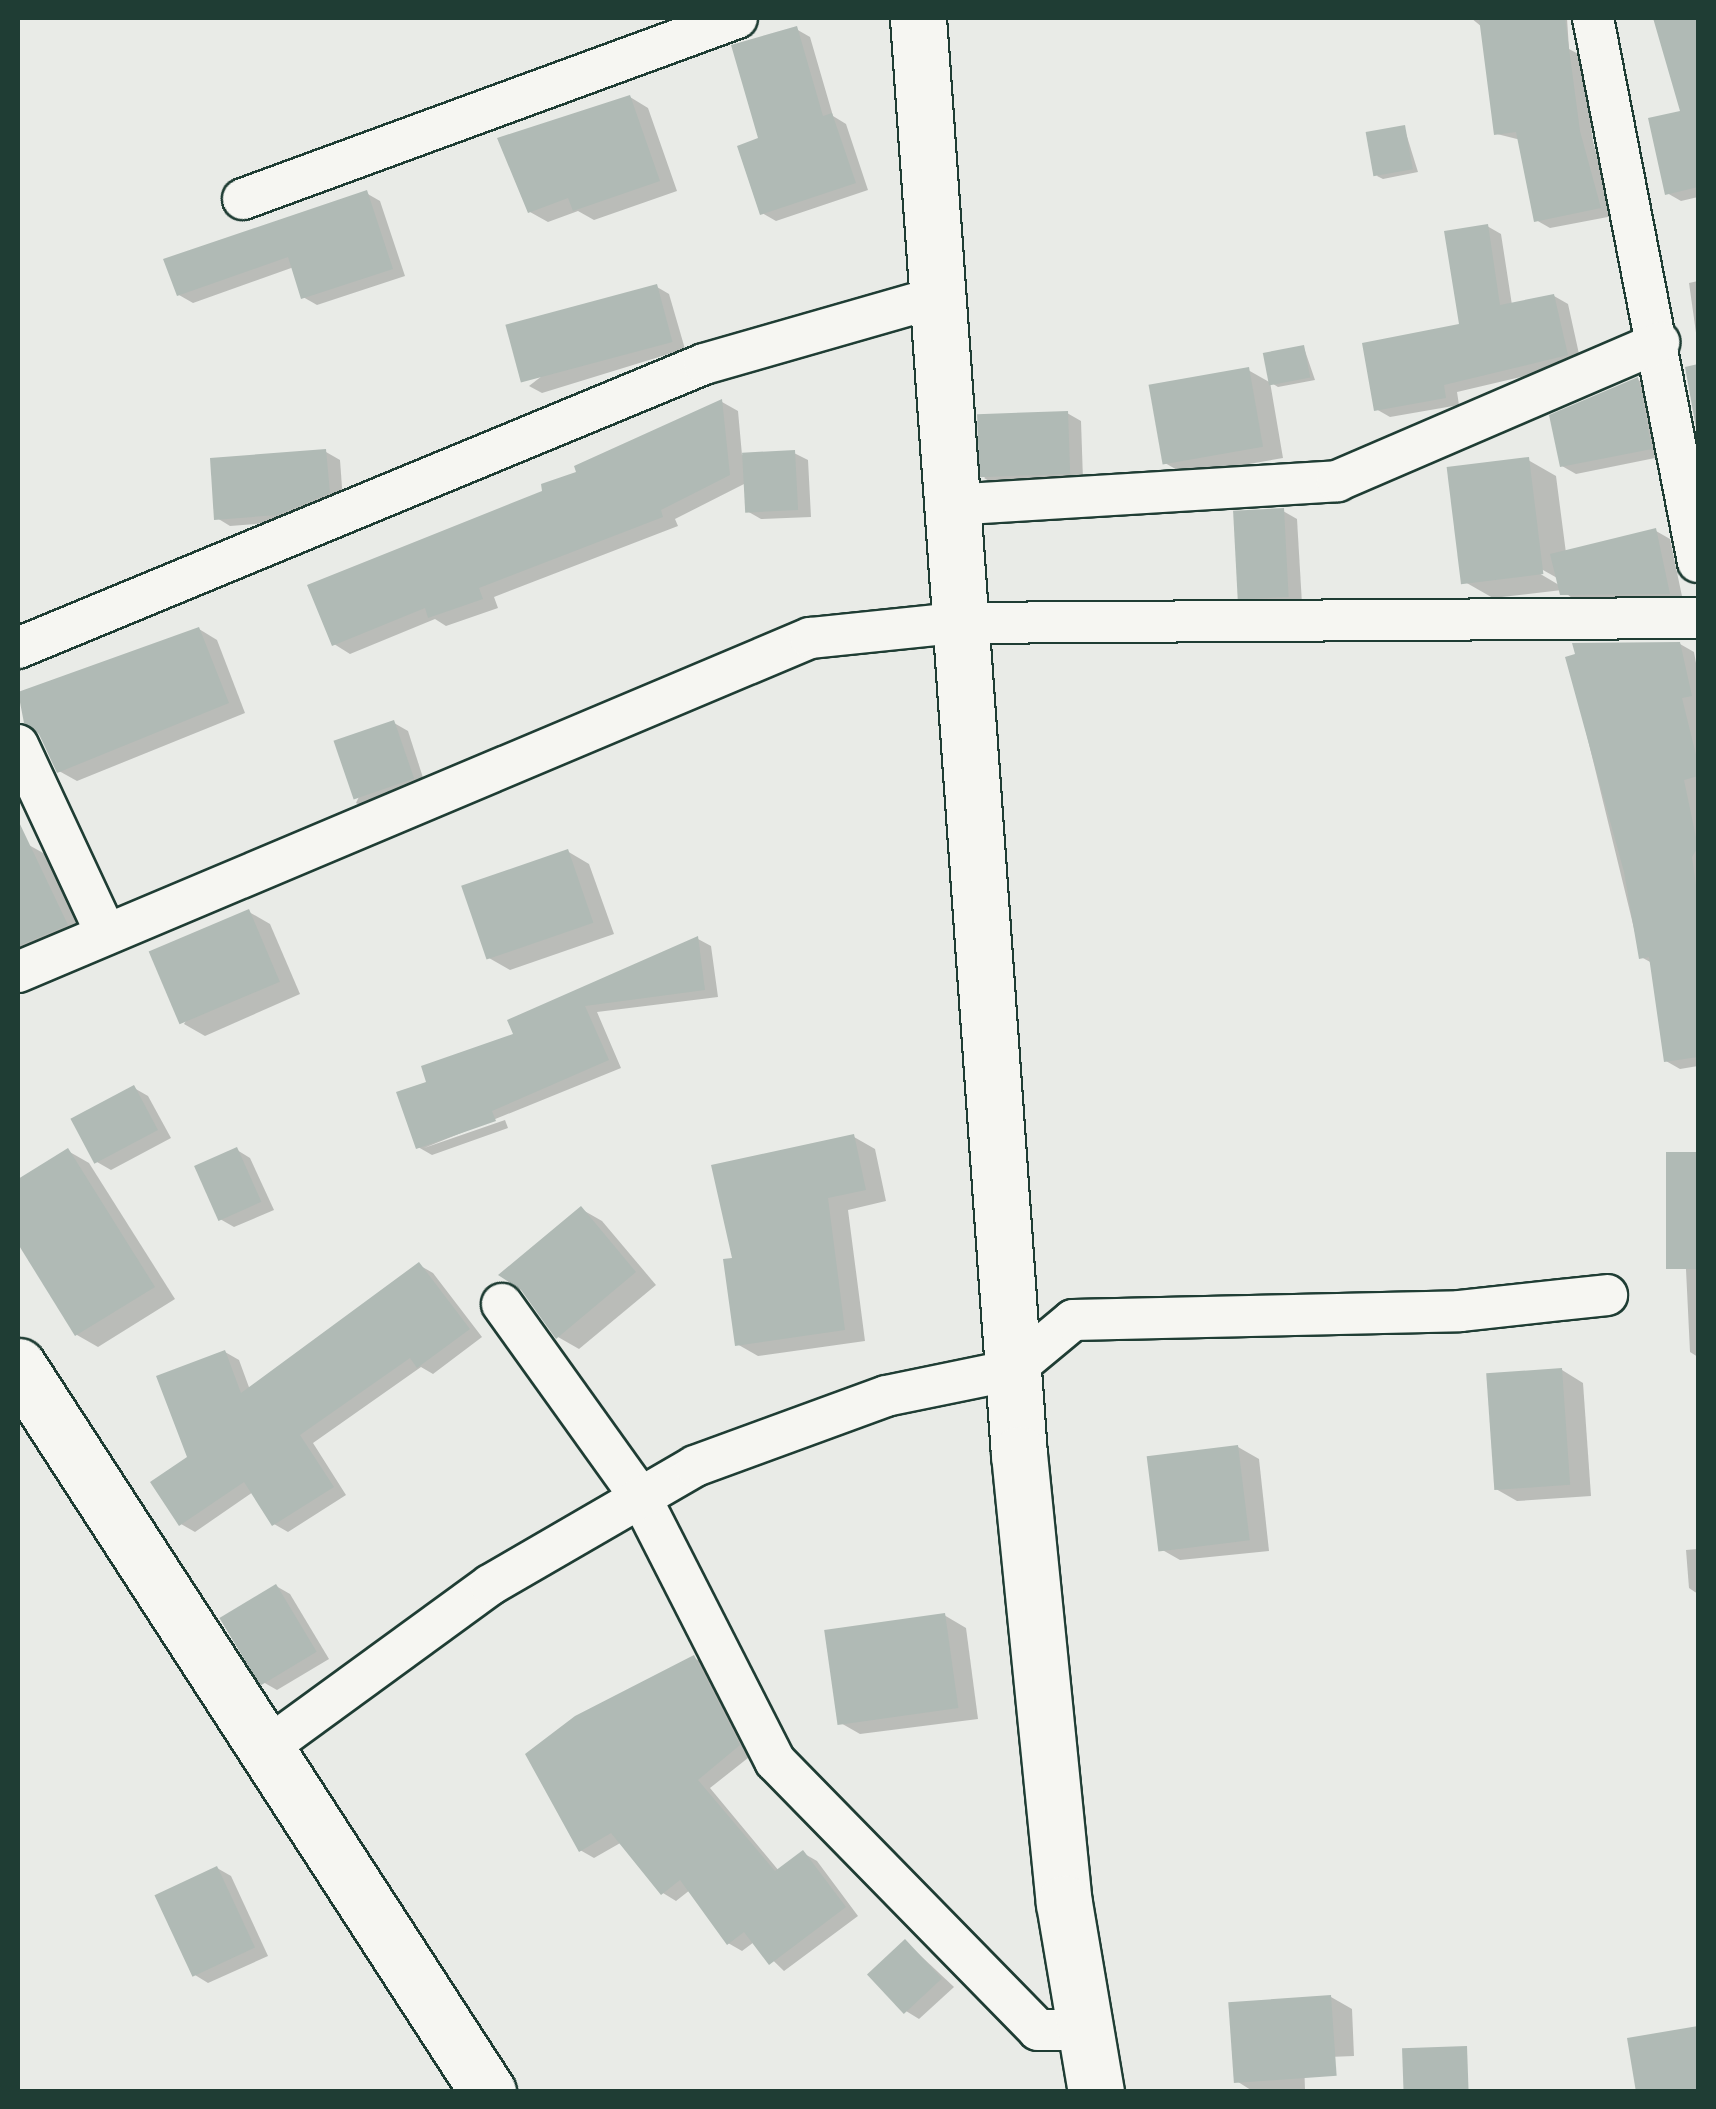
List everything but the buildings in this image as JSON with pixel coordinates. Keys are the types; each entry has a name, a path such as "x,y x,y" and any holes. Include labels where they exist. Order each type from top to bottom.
{"street":[{"path":"243,200 737,18"},
{"path":"918,18 956,623 1012,1370 1064,1902 1096,2092"},
{"path":"1593,18 1698,562"},
{"path":"18,648 704,364 936,297"},
{"path":"949,505 1337,482 1658,342"},
{"path":"18,972 810,638 956,623 1698,618"},
{"path":"18,745 106,934"},
{"path":"268,1747 490,1585 696,1466 886,1396 1012,1370 1073,1320 1460,1311 1607,1294"},
{"path":"502,1304 641,1498 775,1761 1038,2030 1086,2030"},
{"path":"25,1394 268,1747 488,2092"}]}
